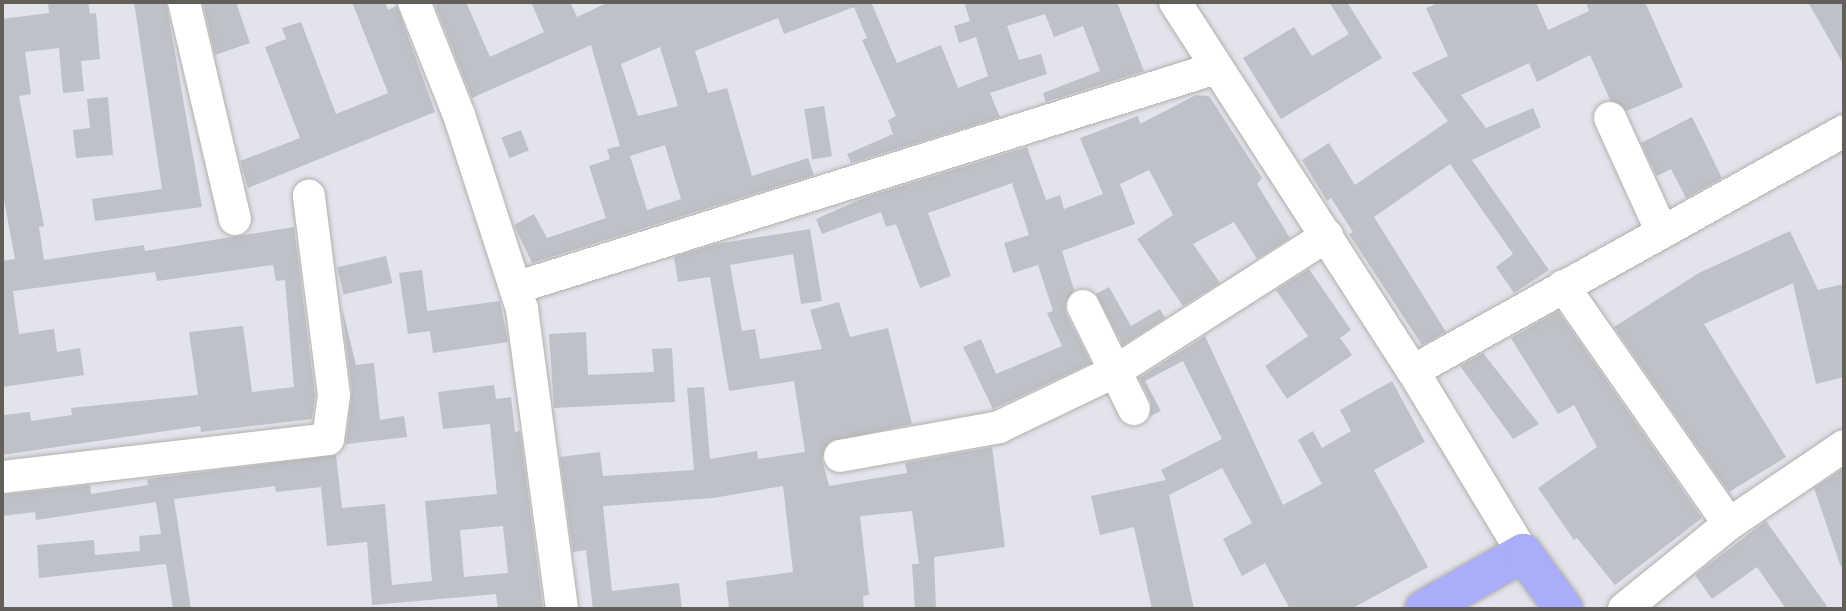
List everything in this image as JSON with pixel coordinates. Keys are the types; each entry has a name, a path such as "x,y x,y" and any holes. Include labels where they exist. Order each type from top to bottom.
{"main road":[{"path":"1424,609 1523,553 1564,609"}],"street":[{"path":"184,2 235,219"},
{"path":"414,2 459,115 522,309 562,609"},
{"path":"1175,2 1413,371 1523,553"},
{"path":"515,288 1216,68"},
{"path":"1610,118 1662,232"},
{"path":"1413,371 1844,131"},
{"path":"2,477 328,439 334,396 309,196"},
{"path":"840,456 999,428 1114,372 1327,236"},
{"path":"1563,286 1729,524"},
{"path":"1083,306 1134,409"},
{"path":"1624,609 1729,524 1844,446"}],"building":[{"path":"48,2 88,2 90,14 96,13 100,59 81,61 84,91 63,93 59,48 25,52 31,94 19,96 44,226 39,227 44,260 144,245 145,251 294,227 315,395 312,419 201,432 200,426 2,455 4,415 30,412 31,421 72,415 71,408 198,395 189,332 243,326 252,392 294,387 285,280 276,281 273,265 157,281 155,272 13,291 19,334 54,329 57,352 80,348 84,375 2,387 2,261 15,259 2,189 2,19 49,13"},
{"path":"134,2 166,2 202,207 95,221 92,199 162,189"},
{"path":"203,2 236,2 250,43 215,55"},
{"path":"352,2 385,2 388,10 397,6 435,112 248,188 240,161 300,138 265,47 286,39 282,28 301,22 336,114 388,93"},
{"path":"434,2 466,2 490,57 544,32 531,2 570,2 577,17 609,2 871,2 897,63 941,45 958,88 988,76 976,37 959,43 954,26 970,21 964,2 1117,2 1144,71 1046,102 1043,93 1100,71 1083,26 1054,37 1045,14 1007,26 1019,60 1041,54 1047,74 990,93 1000,117 851,163 847,154 893,134 888,120 896,116 862,40 867,38 854,7 784,34 778,18 695,51 708,93 727,88 752,176 808,158 814,175 532,263 514,225 534,214 547,238 606,218 589,166 610,159 607,149 620,146 591,45 472,98","holes":["660,47 678,106 638,116 621,64","665,145 681,199 647,210 630,156"]},
{"path":"1329,2 1347,2 1382,58 1281,119 1243,58 1294,27 1312,56 1349,34"},
{"path":"1441,2 1536,2 1548,30 1589,11 1586,2 1645,2 1683,87 1627,111 1610,100 1590,55 1537,82 1529,63 1461,95 1486,128 1533,108 1541,127 1472,160 1549,270 1514,293 1496,267 1513,254 1450,164 1374,217 1446,332 1422,345 1349,234 1353,232 1331,198 1327,201 1302,160 1329,143 1355,185 1448,121 1412,73 1448,56 1426,8"},
{"path":"1808,2 1844,2 1844,65"},
{"path":"1196,95 1209,96 1262,178 1257,184 1290,238 1257,259 1234,222 1193,244 1220,283 1183,306 1137,239 1173,215 1149,170 1120,184 1135,224 1062,251 1074,290 1065,304 1066,314 1091,363 993,409 963,347 981,339 996,374 1062,346 1047,313 1053,311 1038,265 1013,273 1004,243 1029,235 1012,183 928,213 951,276 920,288 896,224 886,227 881,212 822,234 816,219 866,197 1027,147 1046,200 1060,195 1064,209 1103,194 1080,138 1138,116 1140,124"},
{"path":"108,97 113,155 76,158 73,130 90,128 87,99"},
{"path":"824,106 832,156 812,160 804,109"},
{"path":"1692,117 1722,178 1686,198 1671,169 1657,176 1641,143"},
{"path":"521,130 529,151 509,158 501,138"},
{"path":"810,229 822,301 801,304 793,254 730,265 742,331 755,329 760,359 822,349 810,310 839,302 850,337 888,328 912,424 829,442 822,459 829,486 907,473 905,463 992,447 1005,547 934,557 936,609 915,609 912,564 919,564 912,511 860,516 869,595 863,596 864,609 729,609 726,581 793,572 783,486 713,498 603,506 612,591 679,583 682,609 593,609 586,550 573,552 560,457 600,452 603,476 694,470 687,388 704,387 710,459 757,451 758,459 805,452 794,381 729,391 710,277 678,282 674,257 716,244"},
{"path":"1790,231 1818,290 1844,284 1844,377 1816,384 1793,283 1704,324 1786,457 1729,492 1614,327 1699,273"},
{"path":"386,256 392,283 344,295 337,267"},
{"path":"1309,269 1351,330 1340,338 1352,355 1287,399 1265,366 1308,336 1276,290"},
{"path":"422,270 427,311 500,301 508,342 433,353 430,331 408,334 399,273"},
{"path":"1109,287 1131,326 1160,309 1165,318 1123,345 1096,294"},
{"path":"342,308 356,365 374,363 380,420 404,416 407,437 346,444 352,393"},
{"path":"1558,311 1702,518 1615,585 1577,538 1574,540 1538,488 1597,447 1574,405 1558,414 1511,338"},
{"path":"586,332 588,375 654,372 652,349 672,348 675,402 554,408 549,334"},
{"path":"1205,336 1283,505 1322,484 1298,440 1313,431 1322,448 1351,431 1340,410 1392,381 1425,442 1374,470 1428,567 1351,609 1290,609 1265,563 1242,576 1223,539 1252,523 1222,468 1169,495 1194,609 1152,609 1134,527 1100,535 1091,496 1166,480 1161,470 1222,439 1183,361 1145,381 1161,411 1150,416 1151,402 1139,378"},
{"path":"1483,353 1539,424 1513,439 1460,366"},
{"path":"494,385 496,399 511,397 515,432 520,431 543,609 498,609 496,594 372,605 367,542 327,546 321,487 276,492 275,486 174,499 191,609 173,609 166,564 39,578 37,545 94,540 95,555 140,551 139,536 161,534 156,502 36,520 35,512 2,516 2,495 90,485 91,494 148,485 147,479 336,455 342,508 385,504 392,585 432,581 425,501 497,494 490,424 443,429 438,392","holes":["503,526 508,573 464,577 460,530"]},
{"path":"1844,468 1844,567 1841,567 1814,488"},
{"path":"1766,521 1829,609 1786,609 1757,567 1712,599 1695,575"}]}
